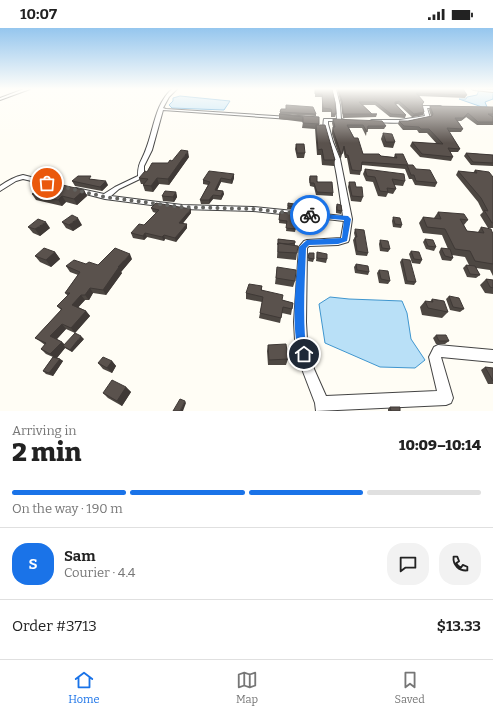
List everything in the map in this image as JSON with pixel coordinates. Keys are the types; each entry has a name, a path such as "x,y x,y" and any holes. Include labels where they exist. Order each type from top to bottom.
{"street":[{"path":"337,107 340,113 339,120"},
{"path":"451,108 424,107 428,117 409,119 358,121 323,120 337,159 348,219 345,240 338,242 307,243 303,247 300,322 301,340 308,369 323,407 446,398 435,357 438,351 493,356"},
{"path":"105,197 116,188 141,177 141,166 149,150 161,108 165,110 298,118"},
{"path":"0,188 14,178 22,177 54,185"},
{"path":"69,188 105,197 182,207 253,209 348,219"}],"water":[{"path":"171,107 226,107 224,110"},
{"path":"330,297 402,301 407,313 411,339 425,360 415,368 380,367 325,343 319,304"}],"building":[{"path":"286,107 313,107 316,114 280,112 281,109 286,109"},
{"path":"335,107 336,114 332,114 331,109 323,108"},
{"path":"342,107 364,107 372,114 343,114"},
{"path":"382,107 398,107 406,115 391,114"},
{"path":"406,107 423,107 424,112 414,114"},
{"path":"430,107 493,107 493,114 488,114 493,117 493,122 478,122 468,113 463,118 455,118 463,129 447,128 460,149 448,148 453,157 422,154 412,142 443,144 429,129 404,126 399,121 408,121 432,116 433,114"},
{"path":"279,114 319,117 319,124 303,123 303,117"},
{"path":"333,119 382,121 386,126 368,126 367,132 363,125 347,125 354,138 358,138 363,154 379,154 381,156 397,158 395,154 403,154 408,165 413,165 416,169 430,170 437,183 416,181 414,175 411,175 407,165 362,162 361,171 352,170 344,146 341,154 333,130 333,127 335,127"},
{"path":"316,125 325,125 335,160 324,160 322,149 318,150"},
{"path":"383,133 392,134 395,142 386,142"},
{"path":"296,144 304,144 305,153 297,153"},
{"path":"181,150 188,151 168,179 157,178 151,186 143,185 148,179 139,178 145,171 147,172 152,163 168,163 170,160 172,161"},
{"path":"466,153 493,155 493,163 473,162"},
{"path":"365,169 404,174 405,181 392,179 396,189 387,188 388,192 380,191 375,177 367,176"},
{"path":"475,170 489,172 493,177 493,223 484,210 488,211 481,198 458,171 477,173"},
{"path":"209,171 234,174 231,180 221,178 215,190 223,191 221,196 213,195 209,200 200,200 210,182 203,180"},
{"path":"78,176 91,176 89,179 106,181 100,187 72,181"},
{"path":"310,176 317,176 317,182 332,182 333,193 317,192 314,183 310,183"},
{"path":"41,180 84,190 74,199 62,196 58,200 32,194 41,188 32,186"},
{"path":"349,182 355,182 356,187 362,187 363,197 352,196"},
{"path":"165,191 176,192 173,197 162,196"},
{"path":"156,203 191,209 179,223 187,224 175,238 164,235 162,237 145,233 143,236 131,233 139,224 144,225 159,210 151,208"},
{"path":"288,203 300,205 300,207 288,206"},
{"path":"337,204 341,205 342,211 337,210"},
{"path":"280,212 307,215 307,225 296,223 296,229 286,228 287,221 279,220"},
{"path":"438,212 464,214 468,220 460,219 467,231 484,233 481,227 491,229 493,234 493,264 475,261 470,251 455,249 445,229 427,227 423,217 441,219"},
{"path":"72,215 78,218 69,225 62,222"},
{"path":"393,217 400,218 402,225 395,224"},
{"path":"38,219 46,222 35,229 28,227"},
{"path":"355,229 364,230 368,253 357,251 355,237 357,237"},
{"path":"278,239 295,241 295,243 278,243"},
{"path":"425,239 433,240 436,247 428,246"},
{"path":"380,240 388,241 390,249 382,248"},
{"path":"278,243 298,246 297,253 278,252"},
{"path":"44,248 55,252 46,260 35,256"},
{"path":"115,248 130,254 118,267 103,290 90,288 85,295 81,295 72,305 86,311 71,328 62,324 50,336 62,342 50,354 41,349 46,343 35,338 62,309 57,306 70,293 65,293 80,272 66,266 74,260 86,264 89,262 98,265"},
{"path":"441,248 450,249 453,258 445,256"},
{"path":"411,251 419,252 422,260 414,259"},
{"path":"317,252 327,254 327,259 317,258"},
{"path":"309,253 314,253 314,259 308,258"},
{"path":"402,259 410,260 416,282 407,281"},
{"path":"356,264 368,266 369,272 357,270"},
{"path":"466,265 475,266 480,275 470,274"},
{"path":"277,267 296,270 295,281 276,278"},
{"path":"379,270 388,271 390,281 381,279"},
{"path":"486,279 493,280 493,288 490,287"},
{"path":"249,284 262,286 261,290 283,295 282,300 293,303 292,309 283,307 281,318 260,313 263,297 246,293"},
{"path":"449,296 459,298 464,309 453,307"},
{"path":"432,299 444,301 448,312 428,308 425,301 433,302"},
{"path":"75,333 81,336 70,350 63,346"},
{"path":"436,335 446,335 449,341 439,341"},
{"path":"286,344 288,359 269,360 268,345"},
{"path":"53,357 60,359 49,373 43,371"},
{"path":"103,357 112,361 107,368 98,363"},
{"path":"485,367 493,368 493,381"},
{"path":"112,380 126,387 117,401 103,393"},
{"path":"180,399 185,401 180,411 173,411"},
{"path":"390,407 400,407 400,411 391,411"}],"way so far":[{"path":"47,183 105,197 182,207 253,209 310,215"}],"route":[{"path":"304,354 301,340 300,322 303,247 307,243 338,242 345,240 348,219 310,215"}]}
